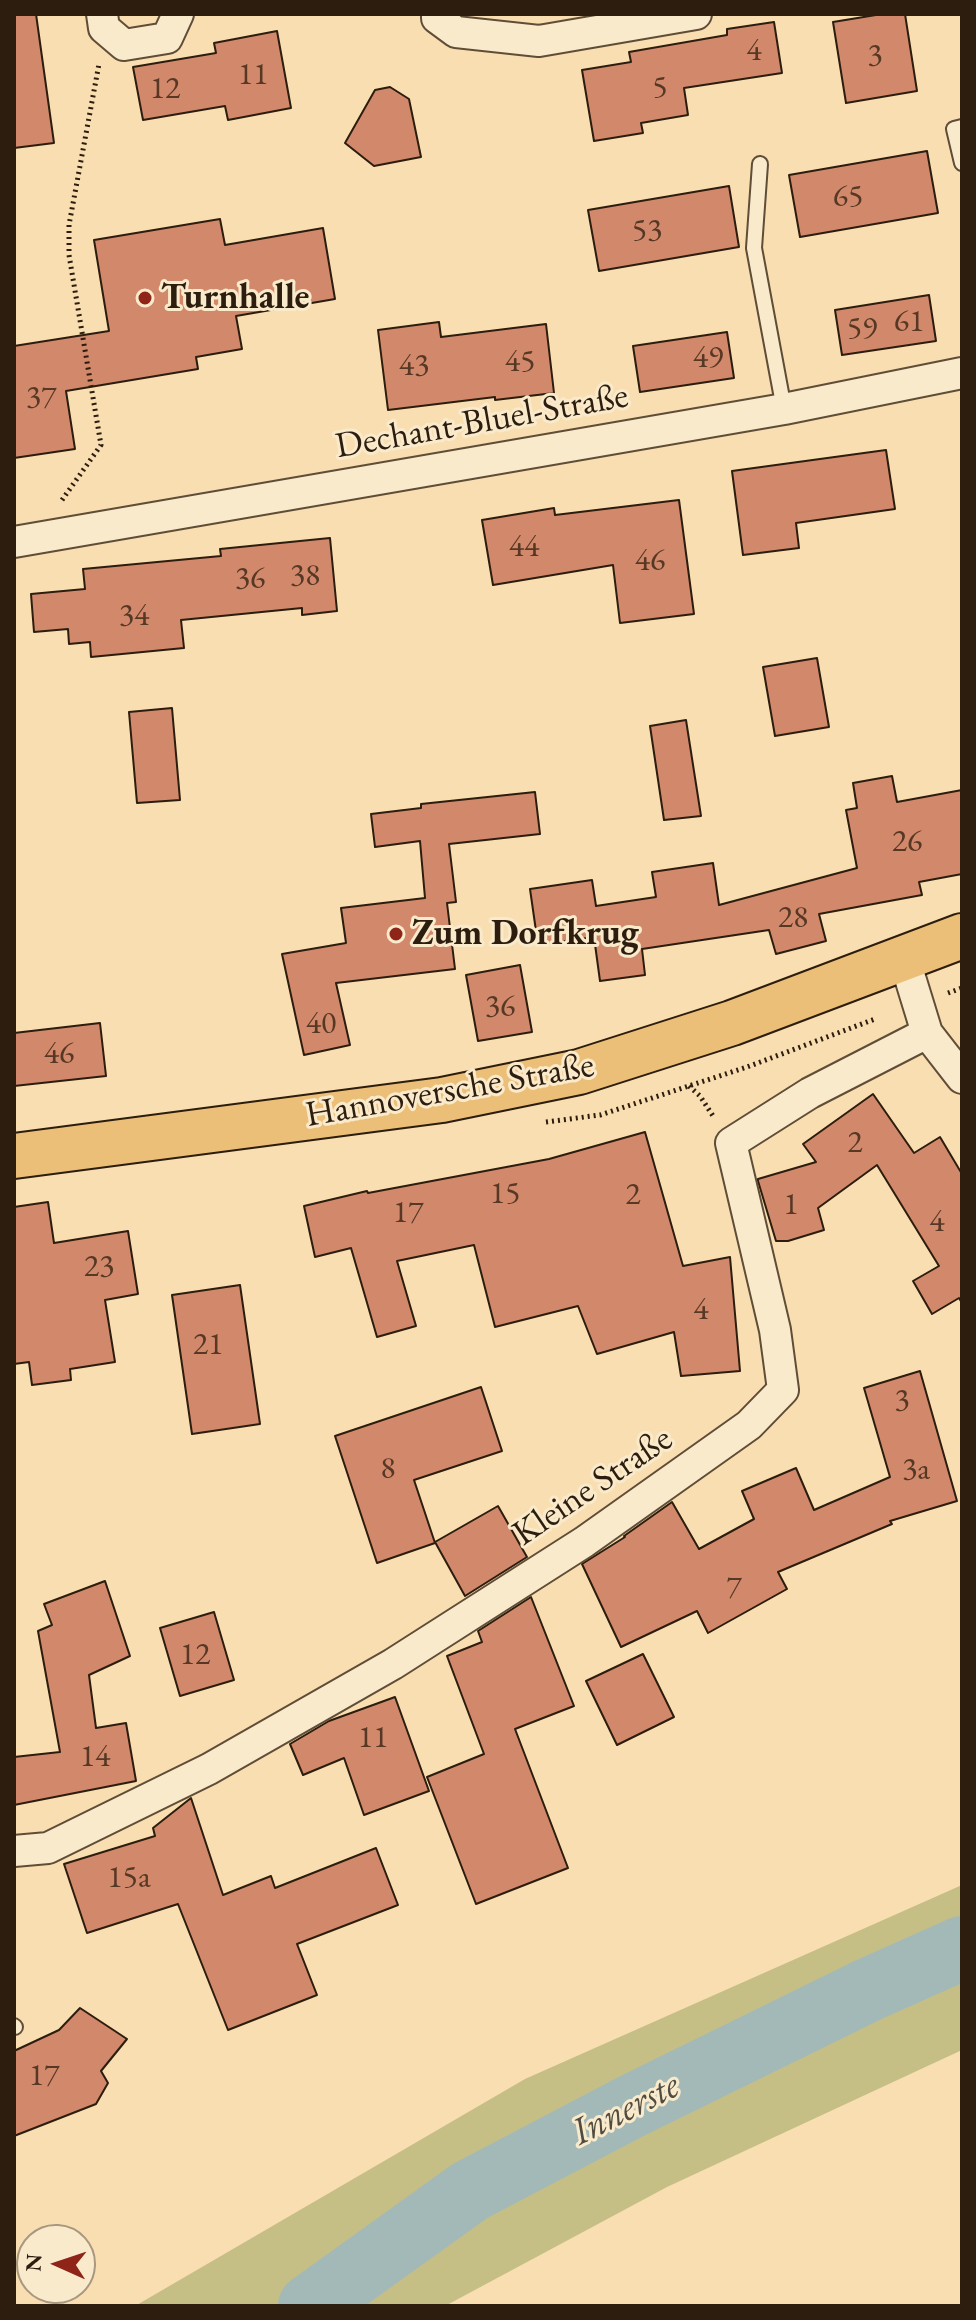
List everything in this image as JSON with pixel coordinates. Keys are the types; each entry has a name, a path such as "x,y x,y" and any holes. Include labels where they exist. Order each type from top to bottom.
{"main road":[{"name":"Hannoversche Straße","path":"14,1156 442,1100 579,1072 732,1023 962,936"}],"street":[{"path":"107,26 124,45 167,38 178,14"},
{"path":"437,14 437,18 456,32 539,41 696,14"},
{"name":"Dechant-Bluel-Straße","path":"14,542 784,409 962,373"},
{"path":"904,958 927,1033 962,1078"},
{"path":"927,1033 962,1045"},
{"name":"Kleine Straße","path":"14,1851 48,1848 209,1769 393,1664 584,1542 749,1425 783,1390 775,1330 731,1143 810,1093 927,1033"}],"lane":[{"path":"962,127 954,129 962,163"},
{"path":"760,164 754,248 784,409"}],"path":[{"path":"67,532 62,500 101,445 69,255 69,225 107,26"},
{"path":"688,1086 700,1096"}],"shaded area":[{"path":"962,1885 962,2050 667,2187 445,2306 135,2306 525,2079"}],"building":[{"path":"14,14 36,14 54,143 14,148"},
{"path":"882,14 905,14 917,91 846,103 833,22"},
{"path":"774,22 782,73 684,88 688,115 641,123 643,133 594,141 582,70 631,62 629,52 727,35 727,29"},
{"path":"277,31 291,108 228,120 225,106 143,120 133,67 216,53 214,43"},
{"path":"390,87 409,99 421,157 374,166 345,143 375,90"},
{"path":"927,151 938,213 800,237 789,175"},
{"path":"729,186 739,247 599,271 588,210"},
{"path":"220,219 225,245 323,228 335,299 236,316 242,349 196,357 198,369 66,391 75,449 14,458 14,346 109,331 94,240"},
{"path":"929,295 936,341 842,355 835,310"},
{"path":"439,322 441,337 546,324 554,393 388,410 378,330"},
{"path":"727,332 734,378 640,392 633,346"},
{"path":"886,450 895,509 796,523 799,548 743,555 732,471"},
{"path":"679,500 694,614 620,623 613,565 493,585 482,520 554,508 555,515"},
{"path":"330,538 337,611 302,615 302,608 181,620 184,648 91,657 90,642 69,644 68,629 34,632 31,594 85,589 83,569 221,556 220,549"},
{"path":"817,658 829,727 775,736 763,667"},
{"path":"172,708 180,800 137,803 129,712"},
{"path":"686,720 701,816 664,820 650,726"},
{"path":"892,776 897,802 962,790 962,874 919,882 922,895 819,914 826,941 776,954 769,930 642,949 645,975 600,981 594,937 538,945 530,889 592,880 596,906 656,897 652,872 713,863 719,905 857,868 846,810 857,808 853,783"},
{"path":"535,792 540,834 449,844 456,902 447,903 455,969 336,983 350,1045 304,1055 282,954 346,943 341,908 425,898 420,841 375,847 371,814 421,808 421,804"},
{"path":"520,965 532,1032 478,1041 466,975"},
{"path":"100,1023 106,1076 14,1086 14,1033"},
{"path":"873,1094 914,1153 940,1137 962,1174 962,1303 959,1298 932,1314 913,1281 939,1266 877,1165 818,1208 824,1230 788,1241 776,1241 758,1181 816,1162 803,1144"},
{"path":"645,1132 683,1266 730,1257 740,1371 681,1376 674,1332 597,1354 578,1306 495,1327 474,1245 397,1261 416,1326 377,1337 351,1248 315,1257 304,1206 367,1191 549,1159"},
{"path":"48,1202 54,1243 128,1231 138,1294 105,1300 115,1362 70,1369 71,1380 32,1385 29,1362 14,1364 14,1207"},
{"path":"240,1285 260,1424 192,1434 172,1295"},
{"path":"920,1371 957,1501 890,1521 892,1524 778,1572 787,1589 708,1633 697,1611 621,1647 582,1564 672,1502 699,1549 754,1519 742,1491 796,1468 814,1510 890,1477 864,1388"},
{"path":"481,1387 502,1451 414,1480 435,1543 377,1563 335,1436"},
{"path":"498,1506 527,1557 465,1596 435,1542"},
{"path":"105,1581 130,1656 89,1675 96,1728 126,1723 136,1781 14,1805 14,1757 60,1752 38,1631 52,1625 44,1604"},
{"path":"531,1597 574,1706 515,1729 568,1868 476,1904 427,1777 484,1754 447,1656 482,1642 478,1631"},
{"path":"214,1612 234,1680 180,1696 160,1628"},
{"path":"643,1654 674,1717 617,1745 586,1681"},
{"path":"395,1697 429,1791 364,1815 344,1758 303,1775 290,1744 329,1721"},
{"path":"191,1798 223,1895 271,1876 275,1888 376,1848 398,1905 297,1944 317,1995 228,2030 178,1904 87,1933 64,1864 155,1836 153,1828"},
{"path":"80,2008 127,2039 101,2071 108,2083 96,2104 14,2136 14,2051 59,2030"}],"waterway":[{"name":"Innerste","path":"310,2306 470,2191 632,2106 868,1990 962,1948"}],"place":[{"name":"Turnhalle","path":"145,298"},
{"name":"Zum Dorfkrug","path":"396,934"}]}
